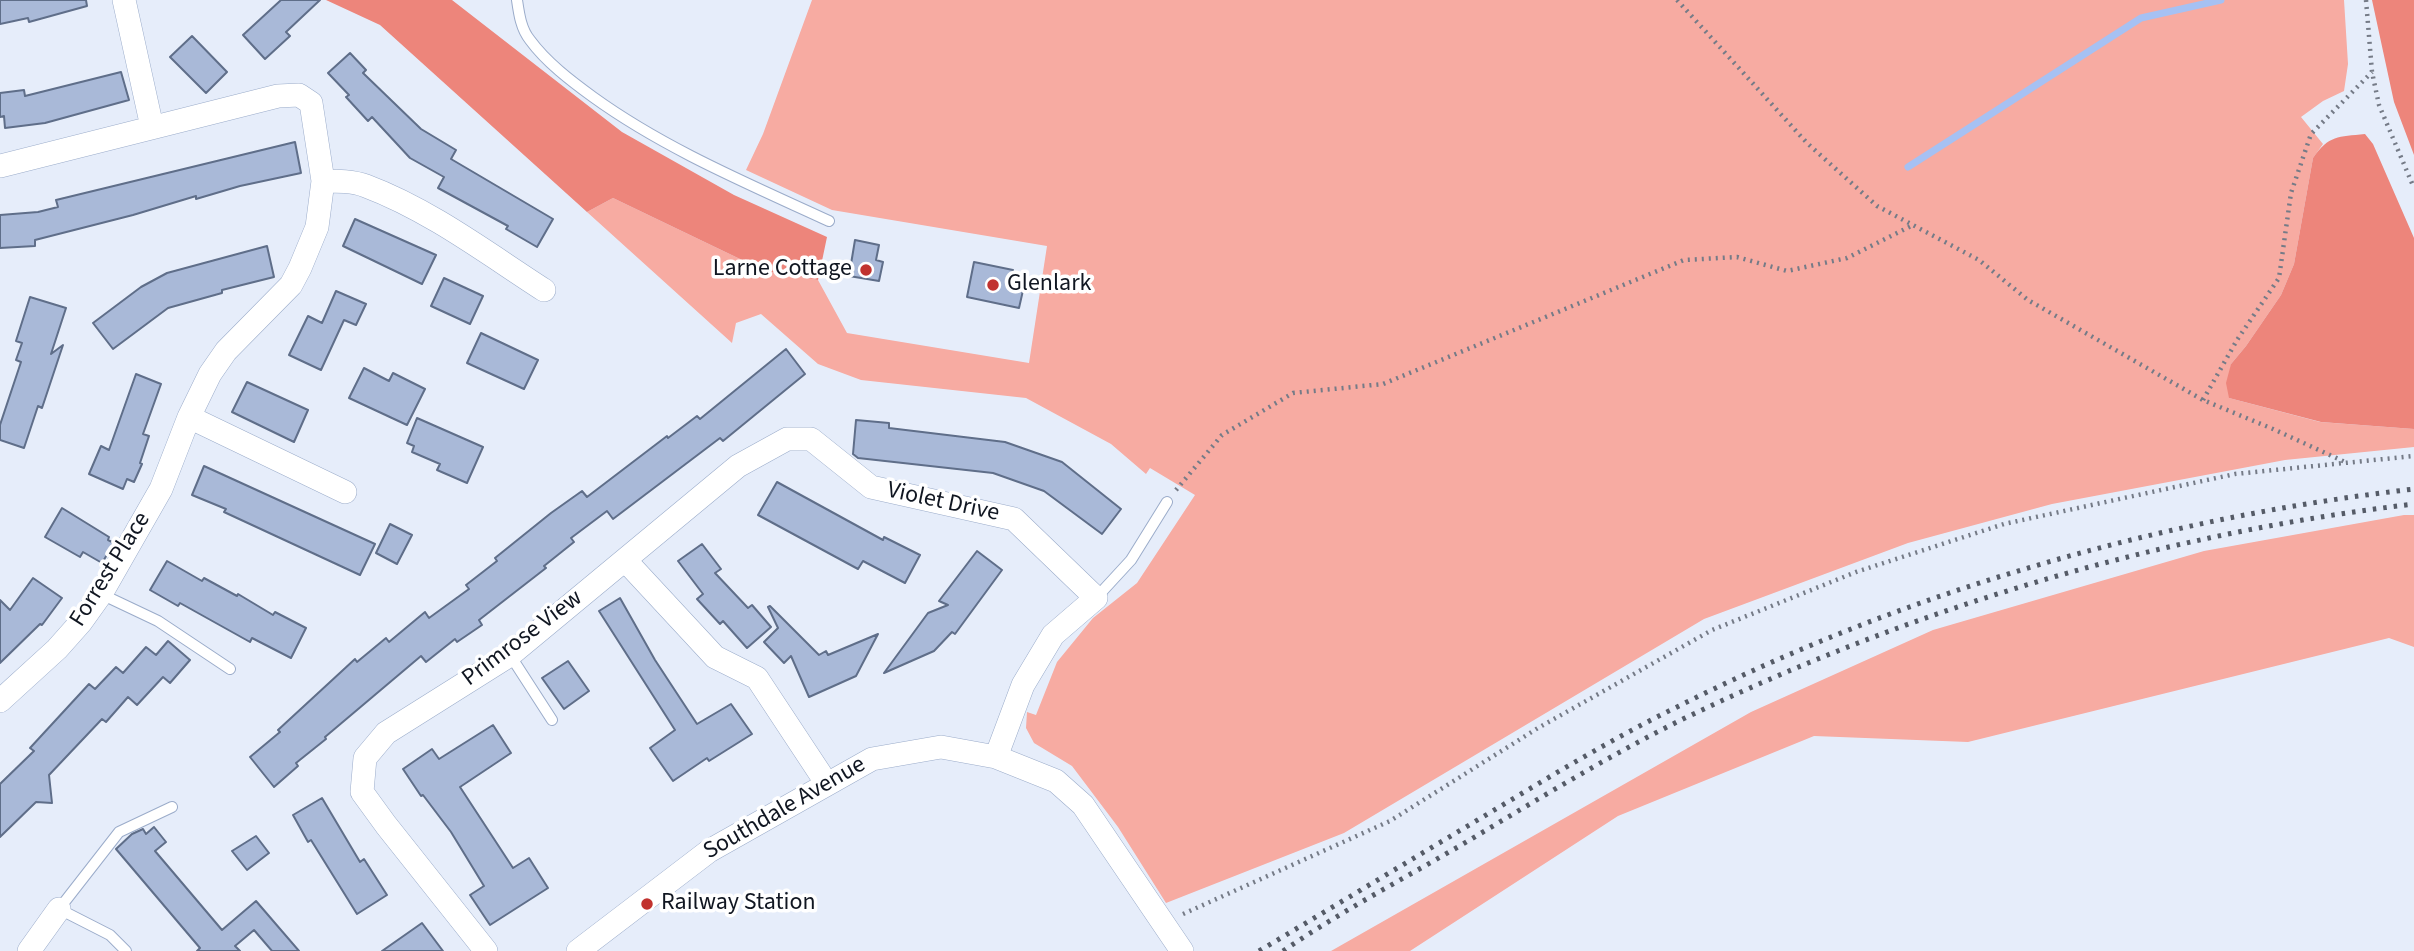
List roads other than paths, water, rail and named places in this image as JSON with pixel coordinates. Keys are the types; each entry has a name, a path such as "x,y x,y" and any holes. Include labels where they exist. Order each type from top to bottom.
{"street":[{"path":"124,0 152,127"},
{"name":"Forrest Place","path":"0,166 278,96 299,95 311,103 323,181 321,213 317,227 291,285 226,351 210,374 161,489 101,594 57,649 0,701"},
{"path":"323,181 365,186 396,200 447,227 544,290"},
{"path":"190,417 345,492"},
{"name":"Violet Drive","path":"625,560 738,466 787,439 811,439 871,487 1014,519 1096,597"},
{"path":"625,560 715,657 757,678 827,784"},
{"name":"Primrose View","path":"486,951 362,792 365,758 386,733 510,655 625,560"},
{"path":"996,757 1023,685 1053,635 1096,597"},
{"name":"Southdale Avenue","path":"578,951 709,850 872,759 941,747 996,757 1056,780 1083,805 1161,924 1182,951"},
{"path":"29,951 59,909"}],"lane":[{"path":"517,0 520,21 529,39 574,83 623,118 679,150 829,221"},
{"path":"1096,597 1131,560 1167,502"},
{"path":"101,594 158,621 230,669"},
{"path":"510,655 552,720"},
{"path":"126,951 110,935 59,909 119,832 172,807"}],"waterway":[{"path":"1908,167 2141,18 2221,0"}],"railway":[{"path":"1259,951 1629,732 1766,665 1854,628 1945,594 2130,540 2224,519 2414,489"},
{"path":"1283,951 1349,909 1627,748 1770,679 1859,643 1948,610 2039,581 2132,556 2319,517 2414,504"}],"place":[{"name":"Larne Cottage","path":"866,270"},
{"name":"Glenlark","path":"993,285"},
{"name":"Railway Station","path":"647,904"}]}
